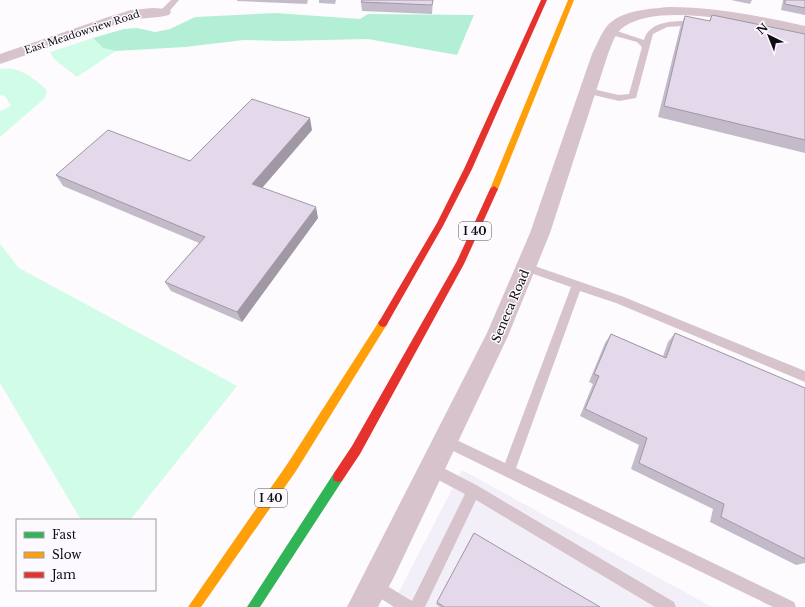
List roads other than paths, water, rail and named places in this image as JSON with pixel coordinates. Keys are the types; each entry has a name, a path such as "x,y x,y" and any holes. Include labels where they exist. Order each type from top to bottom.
{"highway":[{"name":"I 40","path":"194,607 266,506 345,387 384,323 440,223 502,97 544,0"},
{"name":"I 40","path":"253,607 356,450 461,262 501,174 572,0"}],"street":[{"name":"Seneca Road","path":"362,607 374,586 497,336 540,233 600,54 611,32 617,24 630,11 646,12 675,9 711,10 805,30"},
{"name":"East Meadowview Road","path":"0,59 95,26 132,15 150,11 164,12"}],"lane":[{"path":"164,12 175,0"},
{"path":"588,91 619,98 633,96 651,32 659,27 678,23 700,22 708,24"},
{"path":"611,32 640,40 646,47"},
{"path":"526,267 620,300 805,377"},
{"path":"508,471 577,285"},
{"path":"446,441 789,607"},
{"path":"432,469 473,491 670,607"},
{"path":"417,607 473,491"},
{"path":"374,586 407,607"}]}
